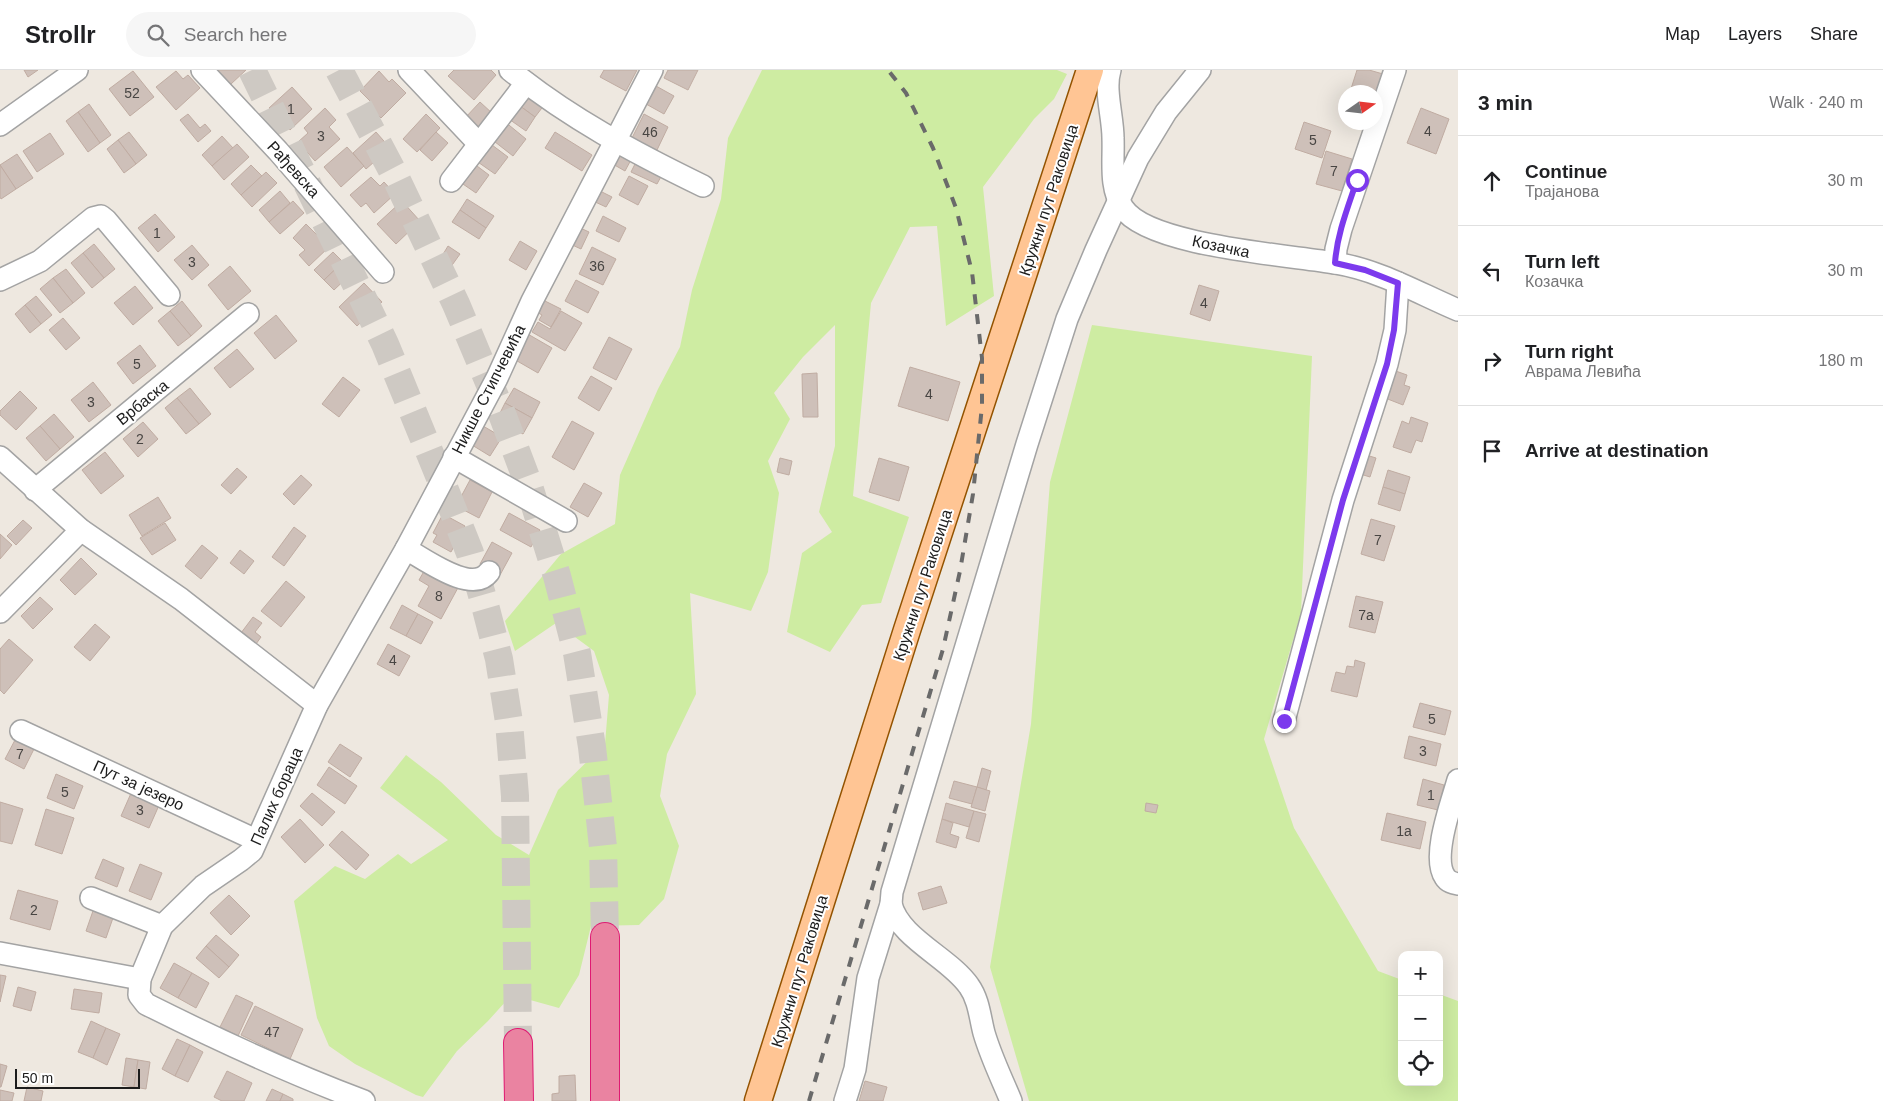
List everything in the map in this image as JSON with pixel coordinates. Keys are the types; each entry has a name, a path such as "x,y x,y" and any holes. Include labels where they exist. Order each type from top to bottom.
{"highway":[{"path":"605,937 605,1101"},
{"path":"518,1043 519,1101"}],"main road":[{"name":"Кружни пут Раковица","path":"758,1101 915,605 1090,70"}],"street":[{"path":"0,125 77,70"},
{"name":"Рађевска","path":"202,70 278,151 384,272"},
{"path":"409,70 479,144"},
{"name":"Никше Стипчевића","path":"317,705 406,549 497,378 532,301 652,70"},
{"name":"Козачка","path":"1110,70 1108,82 1113,136 1114,177 1119,201 1126,212 1136,220 1170,235 1253,252 1335,263 1365,270 1458,310"},
{"path":"845,1101 855,1069 868,978 891,904 892,892 1027,444 1067,319 1138,158 1166,112 1200,70"},
{"path":"1335,263 1341,229 1395,70"},
{"path":"451,181 479,144 518,76 549,100 615,141 702,186"},
{"path":"0,280 40,261 93,218 101,216 169,295"},
{"path":"1284,721 1343,500 1387,364 1394,330 1398,283"},
{"name":"Врбаска","path":"35,490 248,314"},
{"path":"0,457 81,530 181,599 317,705"},
{"path":"454,457 566,521"},
{"path":"0,612 81,530"},
{"path":"406,549 458,578 479,580 489,572"},
{"name":"Палих бораца","path":"140,979 162,926 203,886 248,854 317,705"},
{"name":"Пут за језеро","path":"21,731 256,840"},
{"path":"1450,878 1440,862 1440,847 1458,780"},
{"path":"91,898 162,926"},
{"path":"891,904 894,914 901,924 952,968 969,986 976,1001 992,1056 1011,1101"},
{"path":"0,953 140,979 139,995 146,1004 214,1038 289,1072 364,1101"}],"green space":[{"path":"762,70 1057,70 1067,74 1054,99 1034,119 983,187 994,296 946,326 937,226 910,227 871,303 853,496 909,517 881,603 862,605 830,652 787,632 802,553 832,532 819,512 835,446 835,325 803,357 774,393 790,419 768,461 779,493 768,572 751,611 690,593 696,694 667,754 660,796 679,846 664,899 639,925 591,926 579,975 559,1008 523,998 507,1000 457,1051 423,1097 416,1095 355,1064 329,1046 317,1018 294,901 335,866 365,879 398,854 411,864 448,840 380,788 406,755 441,782 496,835 529,855 558,790 605,744 609,695 594,651 556,623 515,651 505,621 561,554 615,524 620,475 658,389 680,347 692,290 721,199 728,138"},
{"path":"1092,325 1312,356 1301,613 1264,739 1294,828 1378,971 1398,978 1398,1086 1443,1086 1443,995 1458,1001 1458,1101 1029,1101 990,967 1031,724 1050,482"}],"building":[{"path":"24,70 38,70 28,77"},
{"path":"217,70 246,70 231,84"},
{"path":"454,70 491,70 496,75 474,100 448,76"},
{"path":"604,70 637,70 626,91 600,77"},
{"path":"668,70 698,70 688,90 664,78"},
{"path":"1357,70 1369,70 1383,74 1380,85 1352,85"},
{"path":"133,71 154,97 130,116 109,89"},
{"path":"176,71 183,79 188,75 200,88 176,110 156,87"},
{"path":"379,71 389,82 392,79 406,93 381,118 369,106 372,103 360,91"},
{"path":"656,86 674,96 664,114 646,104"},
{"path":"292,87 312,109 290,130 269,108"},
{"path":"526,90 545,104 535,117 516,103"},
{"path":"480,102 493,114 479,130 465,118"},
{"path":"516,103 535,117 526,131 506,117"},
{"path":"89,104 111,135 100,143 78,112"},
{"path":"325,108 336,120 329,127 340,139 315,161 298,142 308,133 304,128"},
{"path":"1421,108 1449,119 1436,154 1407,143"},
{"path":"78,112 100,143 88,152 66,121"},
{"path":"188,114 200,128 205,124 211,131 198,142 180,120"},
{"path":"426,114 440,128 417,152 403,139"},
{"path":"644,114 668,127 657,150 632,138"},
{"path":"504,121 526,139 513,156 490,138"},
{"path":"1304,122 1331,131 1322,158 1295,149"},
{"path":"129,132 147,155 136,164 118,140"},
{"path":"376,132 390,148 366,169 353,153"},
{"path":"436,132 448,143 432,161 420,150"},
{"path":"555,132 592,155 582,171 545,148"},
{"path":"50,133 64,154 37,172 23,151"},
{"path":"222,136 233,148 212,166 202,155"},
{"path":"118,140 136,164 124,173 107,149"},
{"path":"488,142 508,157 495,174 475,160"},
{"path":"237,144 249,157 224,180 212,166"},
{"path":"347,147 364,166 341,187 324,167"},
{"path":"618,148 633,156 625,171 611,163"},
{"path":"1326,151 1352,159 1342,191 1316,184"},
{"path":"17,154 33,178 16,189 0,165"},
{"path":"638,158 664,171 657,184 631,172"},
{"path":"473,163 489,175 476,193 460,182"},
{"path":"0,165 16,189 1,199 0,197"},
{"path":"251,165 262,176 241,195 231,184"},
{"path":"266,172 277,183 252,207 241,195"},
{"path":"629,176 648,186 638,205 619,195"},
{"path":"371,177 380,186 384,182 395,194 374,213 366,203 361,207 350,195"},
{"path":"596,189 612,197 606,207 591,200"},
{"path":"280,191 290,203 269,222 259,210"},
{"path":"467,199 494,216 486,228 460,210"},
{"path":"293,201 304,213 280,234 269,222"},
{"path":"402,201 420,221 396,244 377,224"},
{"path":"460,210 486,228 479,239 452,222"},
{"path":"155,214 175,237 158,252 138,228"},
{"path":"603,216 626,228 619,242 596,231"},
{"path":"306,224 329,247 309,266 299,255 305,250 293,238"},
{"path":"576,226 589,232 581,249 568,243"},
{"path":"520,241 537,251 526,270 509,260"},
{"path":"94,244 115,269 104,278 83,253"},
{"path":"192,245 209,265 192,280 174,260"},
{"path":"448,246 460,254 450,268 439,261"},
{"path":"592,247 616,259 603,285 579,274"},
{"path":"333,252 343,262 324,280 314,270"},
{"path":"83,253 104,278 92,288 71,263"},
{"path":"343,262 353,272 334,290 324,280"},
{"path":"230,266 251,291 228,310 208,285"},
{"path":"66,269 85,293 73,303 53,278"},
{"path":"53,278 73,303 60,313 40,289"},
{"path":"576,280 599,292 588,313 565,301"},
{"path":"364,283 382,302 357,326 339,307"},
{"path":"1199,285 1219,291 1210,321 1190,314"},
{"path":"135,286 153,308 133,325 114,303"},
{"path":"36,296 52,315 41,324 25,305"},
{"path":"541,299 561,309 551,327 539,320 542,315 535,311"},
{"path":"182,301 202,326 191,336 170,311"},
{"path":"25,305 41,324 30,333 15,314"},
{"path":"170,311 191,336 178,346 158,321"},
{"path":"561,311 582,323 565,351 532,332 538,322 550,329"},
{"path":"276,315 297,341 275,359 254,333"},
{"path":"63,318 80,338 66,350 49,330"},
{"path":"526,333 552,348 538,373 512,358"},
{"path":"609,337 632,349 616,380 593,368"},
{"path":"140,345 156,366 133,384 117,363"},
{"path":"237,349 254,369 230,388 214,368"},
{"path":"910,367 960,382 948,421 898,406"},
{"path":"1390,369 1407,375 1404,385 1410,387 1403,405 1380,396"},
{"path":"817,373 818,417 803,417 802,374"},
{"path":"591,376 612,388 599,411 578,398"},
{"path":"343,377 360,390 339,417 322,404"},
{"path":"93,382 111,405 89,422 71,400"},
{"path":"190,388 211,414 199,424 177,398"},
{"path":"514,388 540,402 532,418 505,403"},
{"path":"20,391 37,408 16,430 0,415 0,411"},
{"path":"177,398 199,424 186,434 165,408"},
{"path":"505,403 532,418 523,434 497,419"},
{"path":"54,414 74,437 60,449 40,426"},
{"path":"1411,417 1428,423 1422,442 1416,440 1411,453 1393,447 1402,421 1409,424"},
{"path":"572,421 594,433 574,470 552,457"},
{"path":"143,422 158,439 138,457 123,439"},
{"path":"40,426 60,449 46,461 26,438"},
{"path":"483,426 502,437 490,456 472,445"},
{"path":"105,452 124,476 101,494 82,470"},
{"path":"1363,454 1376,458 1370,477 1357,473"},
{"path":"780,458 792,461 789,475 777,472"},
{"path":"879,458 909,467 899,501 869,492"},
{"path":"237,468 247,477 231,494 221,485"},
{"path":"1388,470 1410,477 1405,494 1383,487"},
{"path":"301,475 312,485 294,505 283,494"},
{"path":"470,480 492,492 479,518 456,506"},
{"path":"584,483 602,493 588,517 570,507"},
{"path":"1383,487 1405,494 1400,511 1378,504"},
{"path":"158,497 171,518 142,536 129,515"},
{"path":"509,513 540,530 531,547 500,530"},
{"path":"443,514 465,526 451,552 433,542 437,535 433,533"},
{"path":"1371,519 1395,526 1384,561 1361,554"},
{"path":"23,520 32,528 16,545 7,536"},
{"path":"165,523 176,540 152,555 140,538"},
{"path":"294,527 306,536 284,566 272,557"},
{"path":"0,534 12,545 0,559"},
{"path":"492,542 512,553 500,575 480,564"},
{"path":"202,545 218,558 201,579 185,566"},
{"path":"240,550 254,561 244,574 230,563"},
{"path":"81,558 97,574 75,595 60,580"},
{"path":"427,566 460,584 441,619 418,606 429,586 419,580"},
{"path":"286,581 305,597 281,627 261,611"},
{"path":"1356,596 1383,602 1375,633 1349,627"},
{"path":"40,597 53,609 33,629 21,616"},
{"path":"402,605 418,614 406,636 390,628"},
{"path":"418,614 433,622 421,644 406,636"},
{"path":"253,617 262,623 255,632 261,637 256,644 241,633"},
{"path":"95,624 110,637 90,661 74,647"},
{"path":"9,639 33,660 4,694 0,690 0,649"},
{"path":"388,644 410,656 399,676 377,664"},
{"path":"1355,660 1365,663 1357,697 1331,691 1336,672 1345,674 1347,666 1354,667"},
{"path":"1420,703 1451,711 1445,735 1413,727"},
{"path":"1409,736 1441,744 1436,766 1404,758"},
{"path":"15,740 34,749 24,769 5,759"},
{"path":"340,744 362,758 350,777 328,762"},
{"path":"329,767 357,786 345,804 317,785"},
{"path":"982,768 991,771 986,790 977,787"},
{"path":"56,774 83,786 74,809 47,798"},
{"path":"1423,779 1444,785 1438,810 1417,805"},
{"path":"954,781 977,787 972,804 949,798"},
{"path":"977,787 990,791 985,811 971,807"},
{"path":"132,791 160,803 149,828 121,816"},
{"path":"312,793 335,812 322,826 300,806"},
{"path":"0,802 23,809 12,844 0,841"},
{"path":"946,803 974,811 969,827 942,819"},
{"path":"1146,803 1158,805 1156,813 1145,811"},
{"path":"46,809 74,818 62,854 35,845"},
{"path":"974,811 986,814 979,842 966,838"},
{"path":"1387,813 1426,822 1420,849 1381,840"},
{"path":"300,819 324,845 305,863 281,837"},
{"path":"942,819 953,823 950,834 959,837 956,848 936,842"},
{"path":"342,831 369,855 356,870 329,845"},
{"path":"103,859 124,868 117,887 95,878"},
{"path":"140,864 162,873 151,900 129,891"},
{"path":"941,886 947,903 923,910 918,893"},
{"path":"18,890 58,901 50,930 10,919"},
{"path":"229,895 250,916 231,935 210,913"},
{"path":"94,908 114,915 106,938 86,931"},
{"path":"216,935 239,955 229,967 206,946"},
{"path":"206,946 229,967 219,978 196,958"},
{"path":"174,963 192,973 178,998 160,988"},
{"path":"192,973 209,983 196,1008 178,998"},
{"path":"0,975 6,976 0,1002"},
{"path":"18,987 36,992 31,1011 13,1006"},
{"path":"74,989 102,993 99,1013 71,1009"},
{"path":"236,995 253,1003 238,1036 220,1027"},
{"path":"255,1006 303,1029 290,1059 241,1035"},
{"path":"91,1021 106,1028 93,1058 78,1052"},
{"path":"106,1028 120,1034 107,1065 93,1058"},
{"path":"177,1039 190,1045 175,1076 162,1069"},
{"path":"190,1045 203,1052 188,1082 175,1076"},
{"path":"126,1058 138,1060 134,1087 122,1085"},
{"path":"138,1060 150,1062 146,1089 134,1087"},
{"path":"0,1064 7,1066 1,1087 0,1087"},
{"path":"227,1071 252,1083 244,1101 222,1101 214,1097"},
{"path":"575,1075 576,1101 552,1101 552,1094 559,1093 559,1076"},
{"path":"865,1081 887,1087 883,1101 859,1101"},
{"path":"27,1087 43,1091 41,1101 24,1101"},
{"path":"272,1089 283,1094 280,1101 266,1101"},
{"path":"0,1090 14,1093 12,1101 0,1101"},
{"path":"283,1094 293,1099 293,1101 280,1101"}],"tunnel":[{"path":"252,70 385,344 470,553 486,609 499,659 509,722 515,796 518,1043"},
{"path":"339,70 393,172 456,304 499,406 527,480 557,576 577,653 592,747 603,847 605,937"}],"railway":[{"path":"809,1101 943,649 960,571 973,494 982,406 982,358 972,272 956,208 933,148 906,93 888,70"}],"route":[{"path":"1284,721 1343,500 1387,364 1397,310 1398,283 1365,270 1335,263 1341,229 1357,180"}]}
